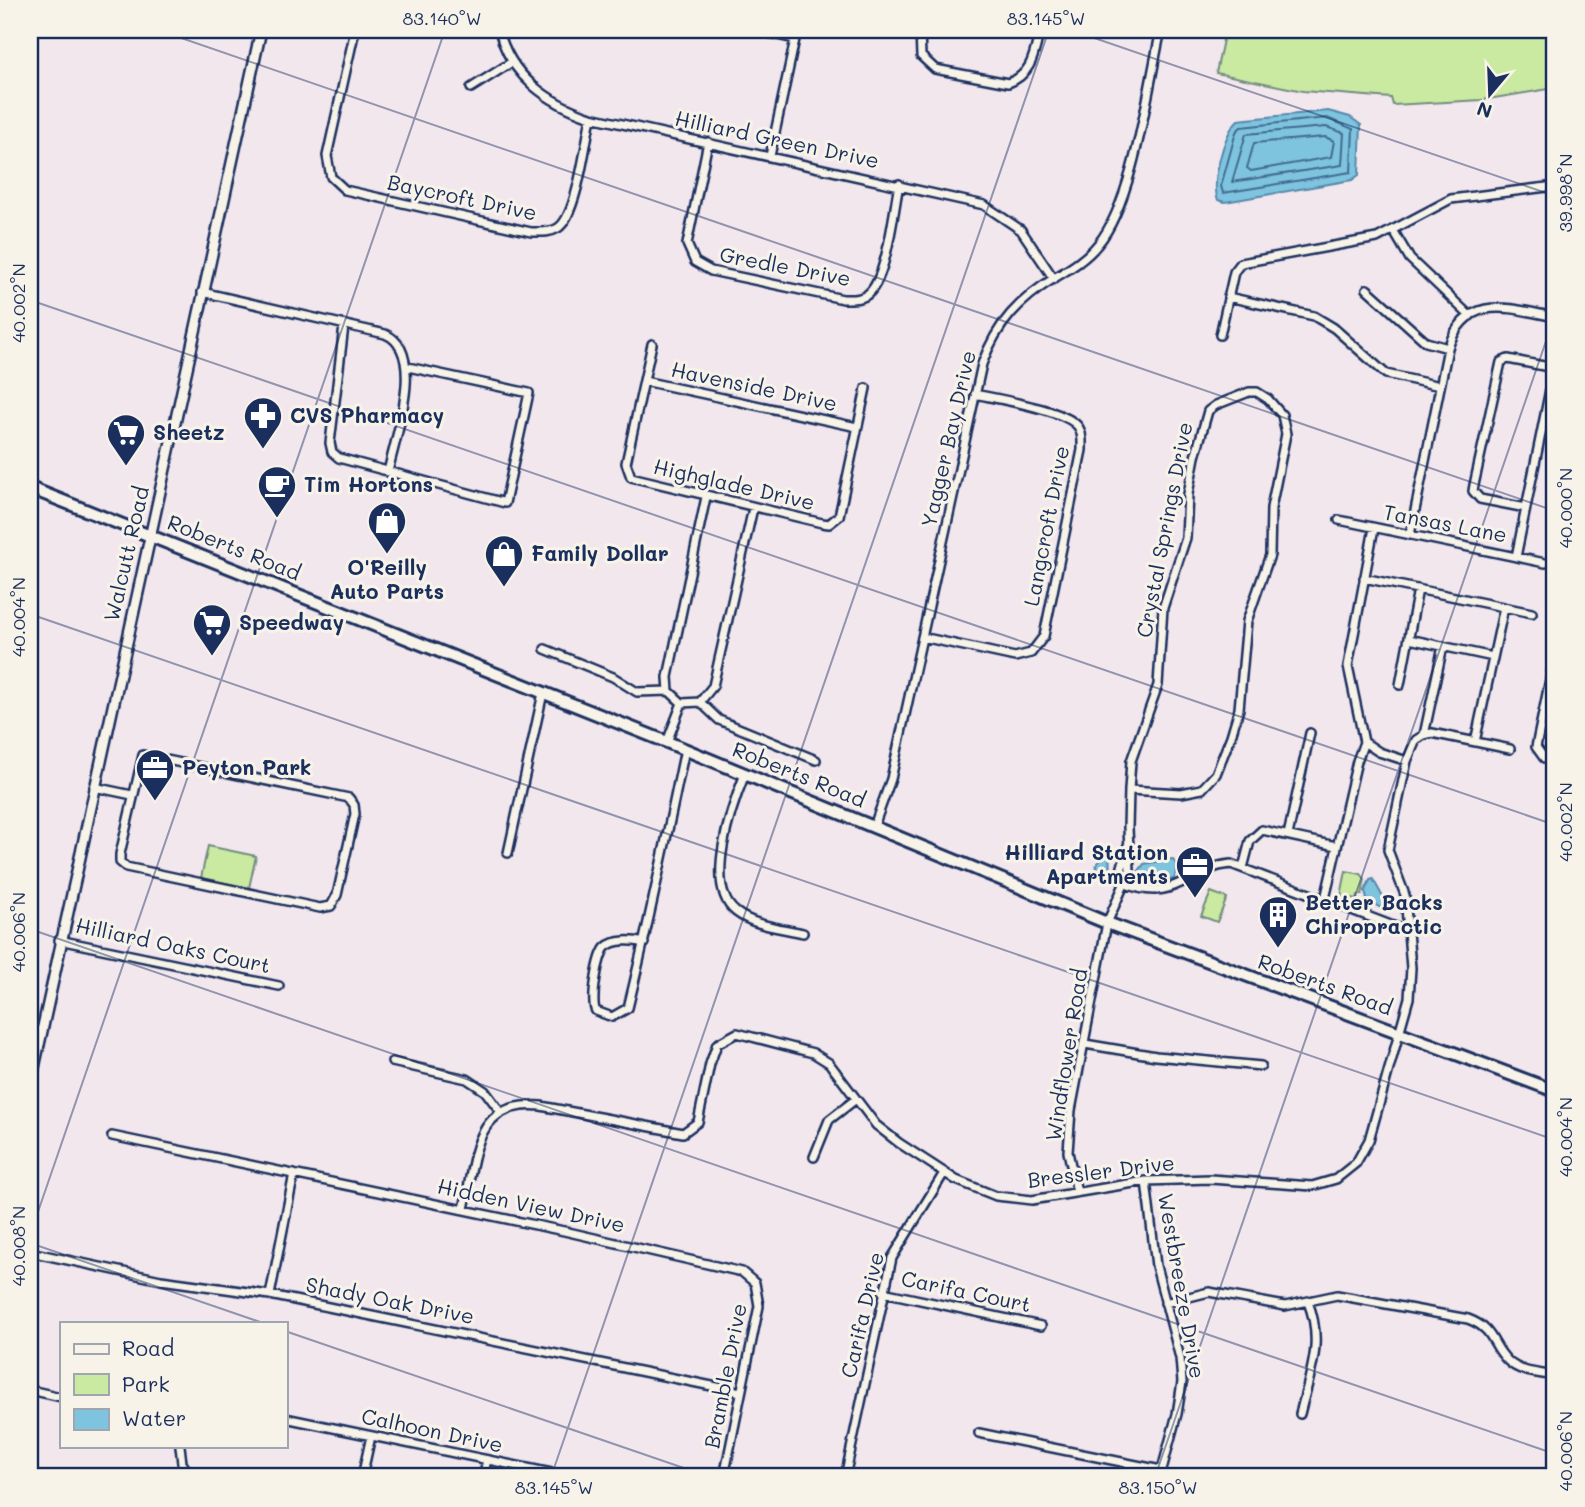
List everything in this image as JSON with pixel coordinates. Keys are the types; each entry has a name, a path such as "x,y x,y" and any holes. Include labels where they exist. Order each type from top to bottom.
{"main road":[{"name":"Roberts Road","path":"30,488 685,749 1107,923 1555,1091"}],"street":[{"name":"Walcutt Road","path":"30,1086 261,30"},
{"name":"Baycroft Drive","path":"355,30 327,156 331,177 339,186 351,192 531,232 550,232 563,223 571,209 591,117"},
{"name":"Hilliard Green Drive","path":"499,30 512,62 546,98 591,117 964,198 1004,216 1021,230 1054,279"},
{"path":"754,30 795,39"},
{"path":"770,156 797,30"},
{"path":"920,30 921,56 935,69 997,82 1018,79 1030,68 1040,30"},
{"name":"Yagger Bay Drive","path":"874,826 891,779 975,394 990,342 1016,305 1097,246 1119,210 1161,30"},
{"path":"471,88 512,62"},
{"name":"Gredle Drive","path":"708,142 687,244 695,261 711,271 843,299 856,299 867,295 879,276 899,184"},
{"path":"1220,335 1234,272 1241,263 1377,238 1451,198 1555,187"},
{"path":"1393,230 1410,259 1469,316"},
{"path":"1367,289 1426,342 1448,348"},
{"path":"202,292 396,339 401,345 408,367 388,472"},
{"path":"1228,296 1314,316 1334,328 1386,374 1440,386"},
{"path":"1410,535 1448,348 1458,328 1469,316 1495,306 1555,317"},
{"path":"344,326 330,443 332,452 339,458 505,503 529,393 408,367"},
{"path":"644,381 652,344"},
{"path":"1516,556 1526,508 1555,366 1508,359 1501,362 1474,491 1480,499 1526,508"},
{"name":"Havenside Drive","path":"644,381 857,427"},
{"name":"Highglade Drive","path":"644,381 626,463 631,477 638,481 822,523 829,524 839,516 857,427"},
{"path":"857,427 866,388"},
{"name":"Crystal Springs Drive","path":"1107,923 1122,883 1130,871 1128,844 1129,790 1131,761 1158,685 1163,608 1186,538 1188,494 1205,417 1216,405 1249,392 1268,399 1282,415 1286,434 1271,509 1270,555 1247,621 1241,700 1231,736 1216,774 1202,789 1181,793 1129,790"},
{"name":"Langcroft Drive","path":"922,637 1007,656 1031,653 1044,636 1082,450 1081,435 1073,421 1059,415 975,394"},
{"path":"706,497 668,677 669,691 682,703 701,702 719,720 816,760"},
{"path":"701,702 713,686 753,508"},
{"name":"Tansas Lane","path":"1339,520 1545,563"},
{"path":"1325,899 1364,741 1348,673 1374,528"},
{"path":"1364,578 1532,614"},
{"path":"1400,685 1419,589"},
{"path":"1475,742 1504,607"},
{"path":"1409,639 1493,657"},
{"name":"Bressler Drive","path":"500,1111 520,1104 541,1106 683,1133 698,1122 717,1044 737,1033 813,1053 829,1063 876,1125 944,1173 975,1190 1014,1199 1032,1200 1146,1181 1210,1179 1312,1186 1336,1179 1356,1163 1369,1140 1411,984 1405,895 1388,850 1407,761 1416,740 1423,735 1443,646"},
{"path":"545,649 613,677 637,692 669,691"},
{"path":"1555,655 1536,747 1544,758 1555,760"},
{"path":"508,853 543,693"},
{"path":"667,742 682,703"},
{"path":"1288,835 1310,733"},
{"path":"1423,735 1432,733 1510,749"},
{"path":"1364,741 1380,752 1407,761"},
{"path":"644,943 634,940 609,944 602,951 592,1003 596,1011 606,1016 617,1016 628,1008 644,943 685,749"},
{"path":"145,755 349,798 355,805 355,814 337,895 331,906 320,908 125,867 120,854 132,795 139,762 145,755"},
{"path":"746,774 738,792 720,864 721,890 728,904 749,920 803,933"},
{"path":"94,787 132,795"},
{"path":"1243,868 1252,836 1259,831 1267,830 1336,846"},
{"path":"1122,883 1158,891 1226,864 1243,868 1409,932"},
{"name":"Windflower Road","path":"1077,1192 1068,1134 1107,923"},
{"name":"Hilliard Oaks Court","path":"60,940 279,986"},
{"path":"1085,1044 1156,1056 1261,1066"},
{"path":"392,1062 467,1079 485,1091 500,1111 480,1136 464,1209"},
{"path":"814,1157 829,1120 856,1099"},
{"name":"Hidden View Drive","path":"112,1136 464,1209 725,1267 742,1272 755,1283"},
{"name":"Carifa Drive","path":"845,1477 883,1292 897,1245 944,1173"},
{"path":"270,1295 294,1174"},
{"name":"Westbreeze Drive","path":"1146,1181 1156,1266 1180,1358 1182,1382 1177,1414 1161,1474"},
{"name":"Shady Oak Drive","path":"30,1252 173,1282 270,1295 741,1392"},
{"name":"Bramble Drive","path":"724,1477 759,1306 755,1283"},
{"name":"Carifa Court","path":"883,1292 1041,1326"},
{"path":"1165,1303 1209,1292 1274,1305 1337,1296 1468,1319 1487,1329 1503,1355 1516,1367 1555,1376"},
{"path":"1300,1414 1317,1344 1317,1331 1308,1302"},
{"path":"30,1391 60,1397"},
{"name":"Calhoon Drive","path":"287,1419 572,1477"},
{"path":"979,1433 1161,1474"},
{"path":"362,1477 370,1436"},
{"path":"180,1448 182,1463 191,1477"},
{"path":"483,1477 487,1460"}],"green space":[{"path":"1225,30 1555,30 1555,88 1482,100 1393,105 1391,98 1303,91 1216,73"},
{"path":"208,846 256,856 249,888 201,878"},
{"path":"1346,871 1361,874 1365,879 1362,895 1358,895 1357,899 1341,896"},
{"path":"1211,892 1227,898 1217,922 1201,916"}],"water":[{"path":"1328,111 1350,117 1361,125 1359,175 1352,180 1225,202 1218,200 1216,182 1220,158 1228,135 1238,120"},
{"path":"1109,847 1110,874 1104,877 1098,873 1096,866"},
{"path":"1172,859 1178,866 1174,879 1146,884 1138,872 1144,864"},
{"path":"1373,879 1384,899 1381,908 1367,900 1365,891"}],"place":[{"name":"CVS Pharmacy","path":"263,450"},
{"name":"Sheetz","path":"126,467"},
{"name":"Tim Hortons","path":"277,519"},
{"name":"O'Reilly Auto Parts","path":"387,555"},
{"name":"Family Dollar","path":"504,588"},
{"name":"Speedway","path":"212,657"},
{"name":"Peyton Park","path":"155,802"},
{"name":"Hilliard Station Apartments","path":"1195,899"},
{"name":"Better Backs Chiropractic","path":"1278,949"}]}
